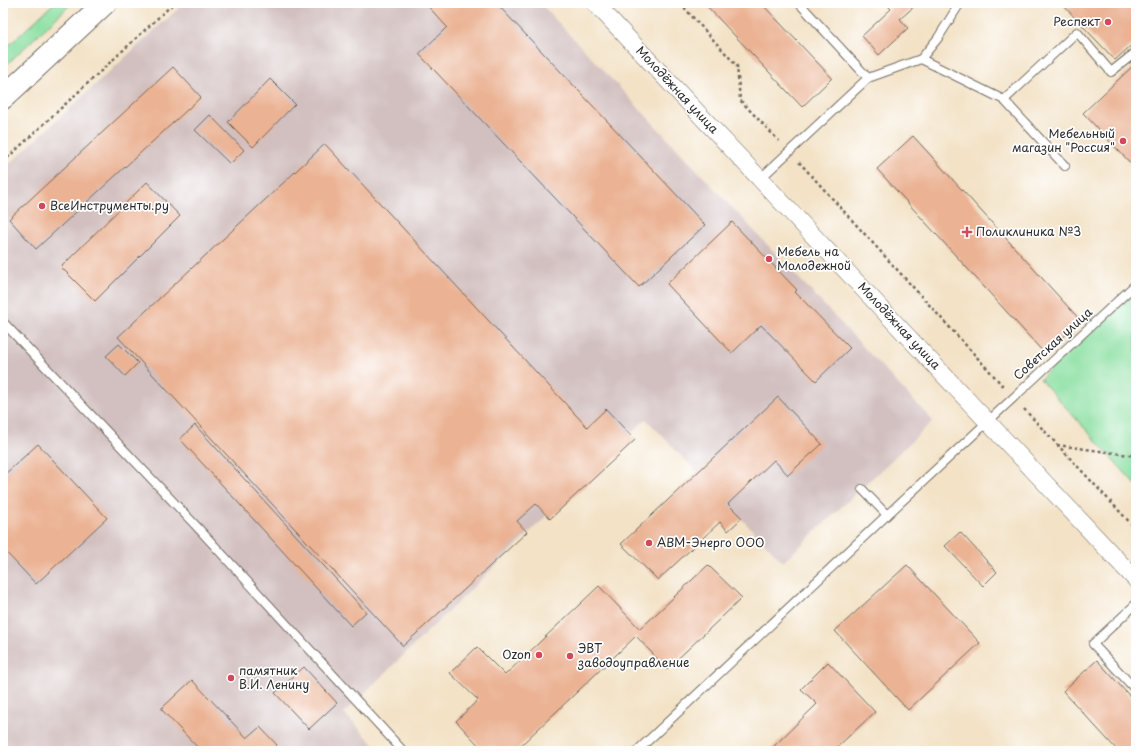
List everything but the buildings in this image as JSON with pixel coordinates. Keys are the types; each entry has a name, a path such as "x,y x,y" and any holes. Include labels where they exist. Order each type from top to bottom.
{"street":[{"path":"3,98 105,3"},
{"name":"Молодёжная улица","path":"595,3 1136,580"}],"lane":[{"path":"799,3 868,78"},
{"path":"760,178 868,78 921,59 938,38 960,3"},
{"path":"1004,100 1077,32 1111,72 1136,52"},
{"path":"921,59 1004,100 1065,166"},
{"name":"Советская улица","path":"637,751 887,514 1136,284"},
{"path":"3,322 193,524 403,751"},
{"path":"862,489 887,514"},
{"path":"1136,604 1092,644 1136,690"}],"path":[{"path":"3,162 174,3"},
{"path":"680,3 737,66 740,100 1136,529"},
{"path":"1057,445 1136,456"}],"shaded area":[{"path":"184,3 540,3 933,421 783,562 646,419 344,713 380,751 3,751 3,170"}],"green space":[{"path":"54,3 72,3 3,68 3,51"},
{"path":"1136,292 1136,485 1040,379"}],"place":[{"name":"Респект","path":"1108,22"},
{"name":"Мебельный магазин \"Россия\"","path":"1123,141"},
{"name":"ВсеИнструменты.ру","path":"42,206"},
{"name":"Поликлиника №3","path":"967,232"},
{"name":"Мебель на Молодежной","path":"769,259"},
{"name":"АВМ-Энерго ООО","path":"649,543"},
{"name":"Ozon","path":"539,655"},
{"name":"ЭВТ заводоуправление","path":"570,656"},
{"name":"памятник В.И. Ленину","path":"231,678"}]}
